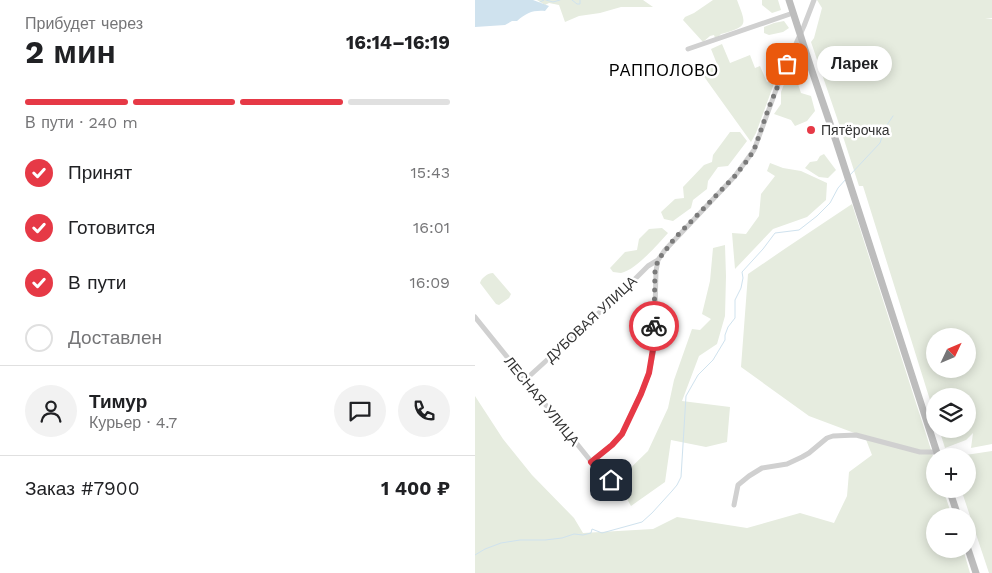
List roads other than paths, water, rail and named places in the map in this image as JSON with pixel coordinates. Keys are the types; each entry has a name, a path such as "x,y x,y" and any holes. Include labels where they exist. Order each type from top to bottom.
{"main road":[{"path":"789,0 935,448"},
{"path":"971,558 977,573"}],"street":[{"name":"ДУБОВАЯ УЛИЦА","path":"525,380 624,290 647,266 658,260 675,238 735,176 749,158 754,150 780,79 813,0"},
{"path":"688,49 793,13"},
{"path":"591,462 622,434 649,373 653,349 655,271 658,260"},
{"name":"ЛЕСНАЯ УЛИЦА","path":"475,317 591,462 607,480 611,480"},
{"path":"734,505 738,485 749,476 762,468 787,464 809,454 827,438 833,436 856,435 926,453"}],"water":[{"path":"475,0 533,0 549,6 545,11 530,13 517,21 512,21 505,25 475,27"}],"waterway":[{"path":"540,2 544,0"},
{"path":"546,0 553,2 560,0"},
{"path":"572,0 577,4 580,4 580,0"},
{"path":"850,175 880,143 885,128 893,116"},
{"path":"475,555 501,543 562,538 574,534 583,535 591,533 592,529 602,533 642,522 652,513 677,485 681,477 686,396 698,375 713,360 725,340 728,327 735,318 735,300 741,288 742,272 775,233 799,230 817,216 830,203 838,188 846,179"}],"place":[{"name":"Ларек","path":"787,64"},
{"name":"Пятёрочка","path":"811,130"}],"district":[{"name":"РАППОЛОВО","path":"664,70"}]}
